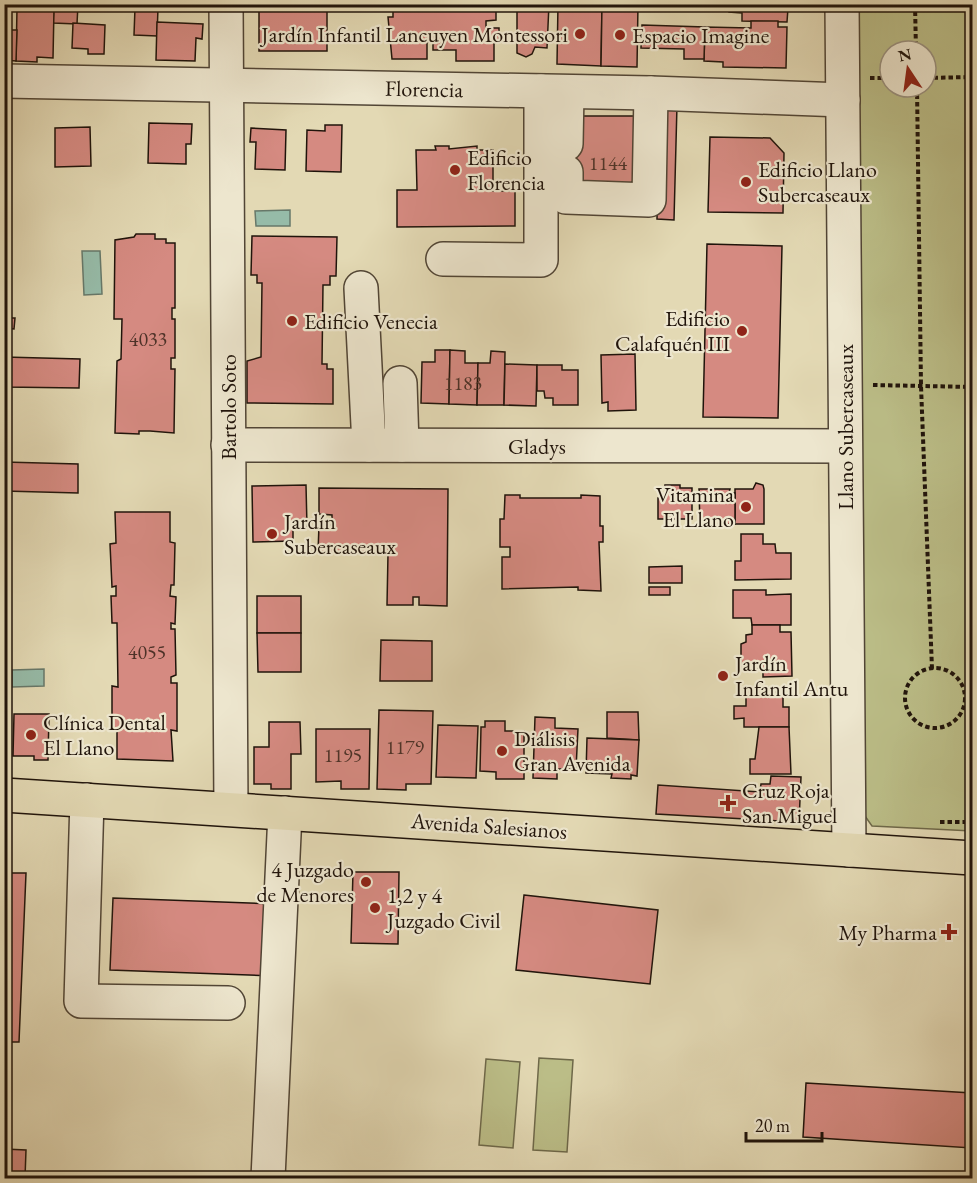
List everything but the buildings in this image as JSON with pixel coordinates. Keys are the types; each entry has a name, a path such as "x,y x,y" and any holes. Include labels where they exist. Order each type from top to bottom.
{"main road":[{"name":"Avenida Salesianos","path":"4,795 972,858"}],"street":[{"name":"Bartolo Soto","path":"226,4 231,809"},
{"name":"Llano Subercaseaux","path":"842,4 849,850"},
{"name":"Florencia","path":"4,81 227,85 544,108 651,93 843,100"},
{"path":"544,108 566,158 566,197 649,200 651,93"},
{"path":"443,259 541,260 544,108"},
{"path":"361,288 369,445"},
{"path":"400,383 402,445"},
{"name":"Gladys","path":"228,445 845,446"},
{"path":"87,800 81,1001 228,1003"},
{"path":"268,1179 285,813"}],"path":[{"path":"915,4 916,39"},
{"path":"938,78 972,77"},
{"path":"917,99 921,386 932,669"},
{"path":"845,384 972,387"},
{"path":"932,669 951,673 963,688 965,697 959,716 944,727 925,726 916,721 909,714 905,694 914,677 932,669"},
{"path":"965,697 972,697"},
{"path":"940,822 972,822"}],"green space":[{"path":"854,5 972,5 972,831 872,826 860,809"},
{"path":"539,1058 573,1060 567,1152 533,1150"},
{"path":"486,1059 520,1062 513,1148 479,1145"}],"shaded area":[{"path":"290,210 290,226 256,226 255,211"},
{"path":"82,251 100,251 102,294 84,295"},
{"path":"44,669 44,686 12,687 12,670"}],"place":[{"name":"Jardín Infantil Lancuyen Montessori","path":"580,34"},
{"name":"Espacio Imagine","path":"620,35"},
{"name":"Edificio Florencia","path":"455,170"},
{"name":"Edificio Llano Subercaseaux","path":"746,182"},
{"name":"Edificio Venecia","path":"292,321"},
{"name":"Edificio Calafquén III","path":"742,331"},
{"name":"Vitamina El Llano","path":"746,507"},
{"name":"Jardín Subercaseaux","path":"272,534"},
{"name":"Jardín Infantil Antu","path":"723,676"},
{"name":"Clínica Dental El Llano","path":"31,735"},
{"name":"Diálisis Gran Avenida","path":"502,751"},
{"name":"Cruz Roja San Miguel","path":"728,803"},
{"name":"4 Juzgado de Menores","path":"366,882"},
{"name":"1,2 y 4 Juzgado Civil","path":"375,908"},
{"name":"My Pharma","path":"949,932"}]}
